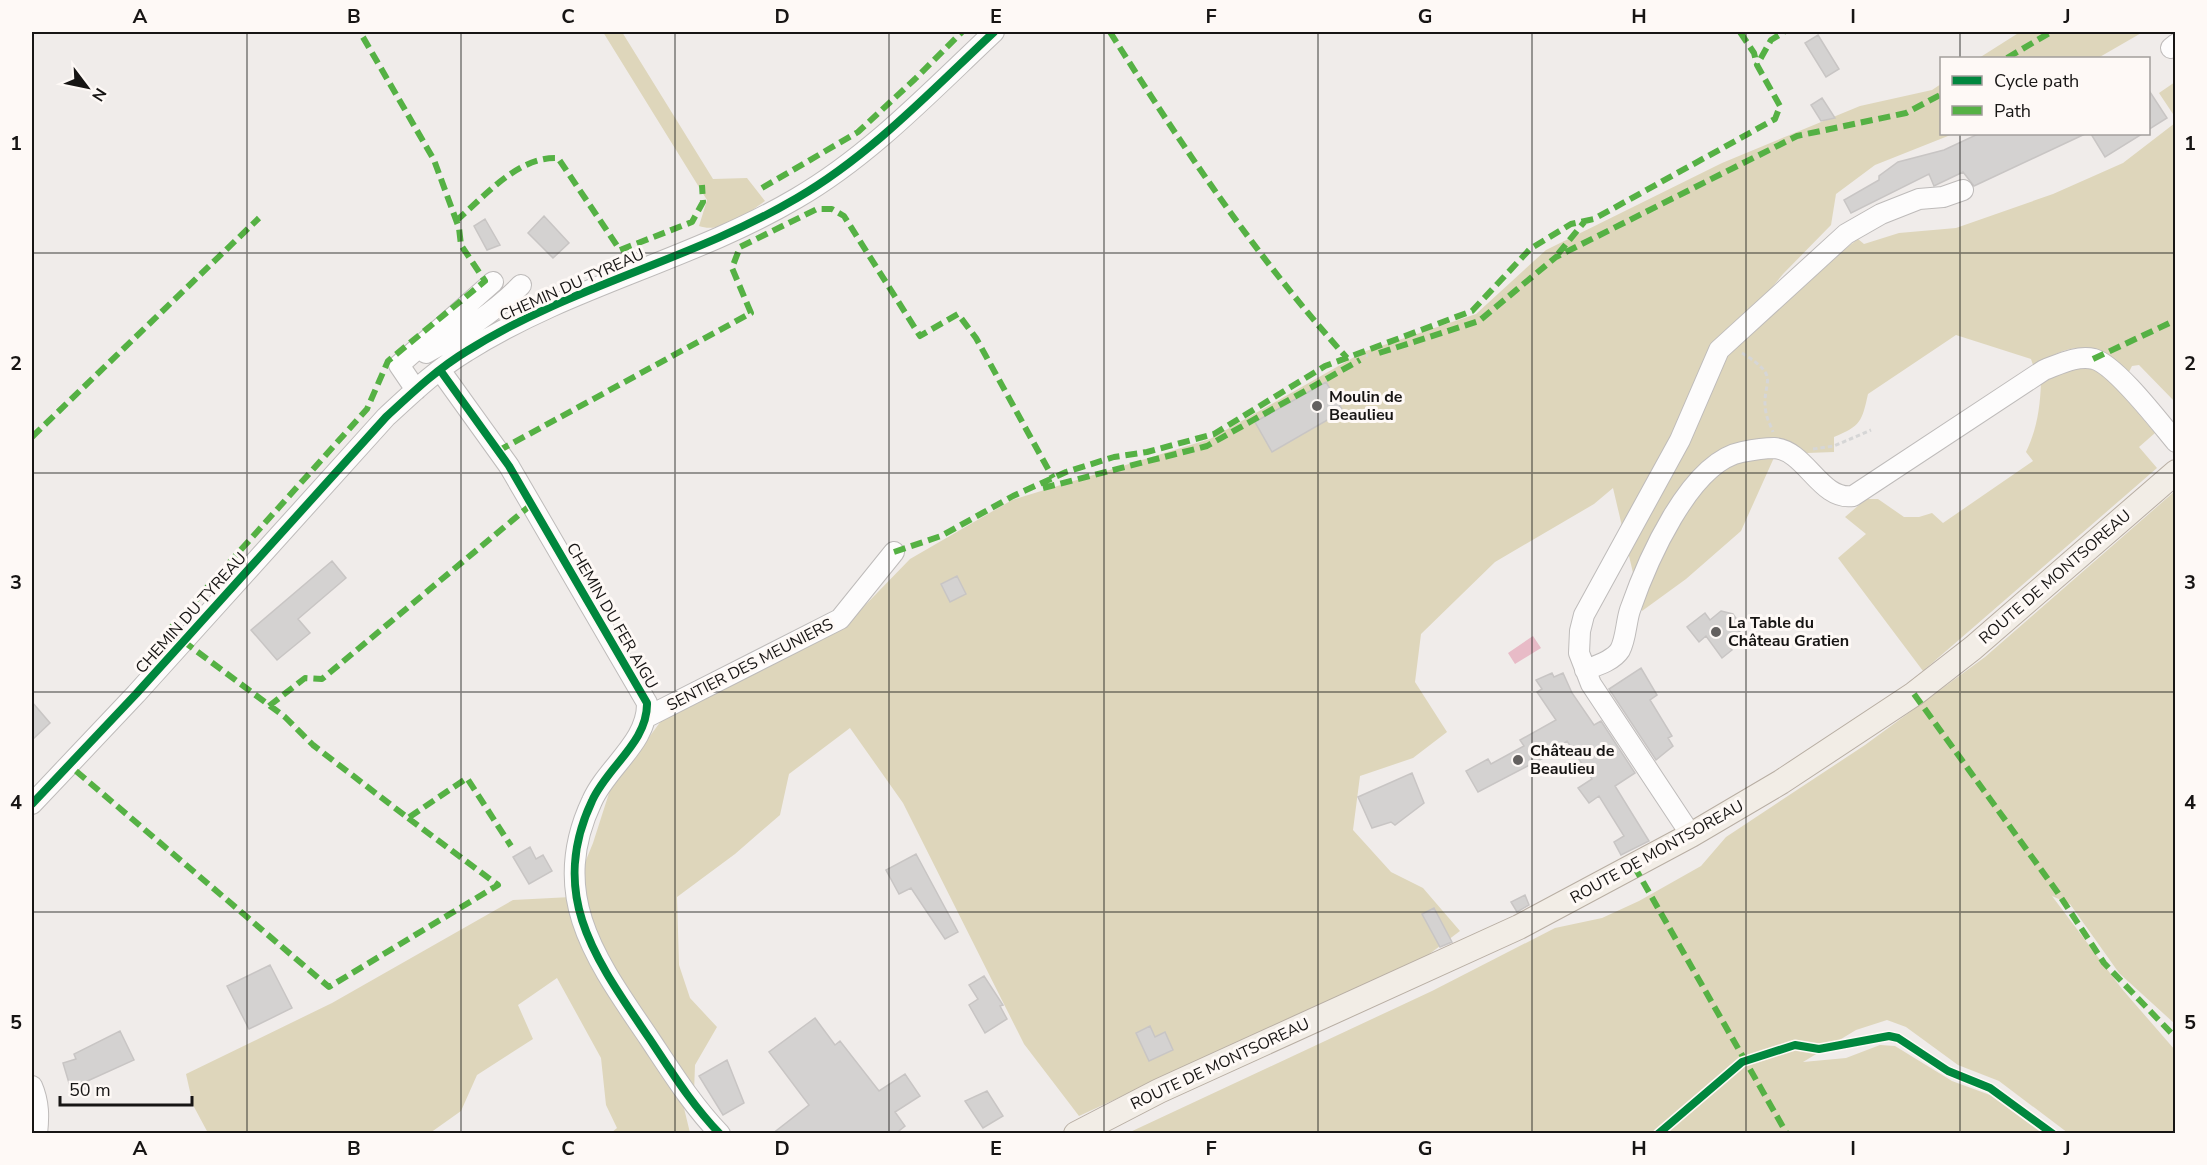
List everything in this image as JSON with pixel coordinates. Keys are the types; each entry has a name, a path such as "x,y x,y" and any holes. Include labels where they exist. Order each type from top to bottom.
{"main road":[{"name":"ROUTE DE MONTSOREAU","path":"1076,1134 1159,1091 1519,927 1691,835 1781,782 1914,694 1973,648 2175,472"}],"street":[{"name":"CHEMIN DU TYREAU","path":"32,804 136,694 386,417 440,370 465,352 524,319 720,236 796,199 826,180 882,136 994,32"},
{"path":"1691,835 1609,714 1585,670 1579,653 1580,631 1584,615 1680,440 1719,350 1846,234 1881,214 1919,199 1943,197 1963,190"},
{"path":"416,390 399,365 493,282"},
{"path":"404,361 428,352 469,327 521,285"},
{"path":"1585,670 1602,664 1620,650 1628,615 1657,544 1701,479 1724,458 1741,452 1775,448 1792,455 1835,493 1845,497 1854,496 2044,370 2074,359 2093,359 2111,370 2175,442"},
{"name":"CHEMIN DU FER AIGU","path":"440,370 509,466 536,509 637,682 647,704 647,717 633,743 594,795 579,830 573,863 575,897 589,944 602,966 683,1089 720,1134"},
{"name":"SENTIER DES MEUNIERS","path":"647,717 840,619 894,552"},
{"path":"32,1086 39,1117 37,1134"}],"path":[{"path":"1726,343 1758,363 1769,380 1766,412 1773,432 1781,437"},
{"path":"1359,353 1368,356"},
{"path":"1808,449 1834,446 1871,430"}],"shaded area":[{"path":"603,32 622,32 713,179 747,178 765,201 725,225 707,228 699,226 707,200"},
{"path":"2020,32 2143,32 2100,57 1981,57"},
{"path":"2175,82 2175,117 2159,93"},
{"path":"1940,85 1940,135 1950,135 1875,165 1836,194 1831,225 1783,274 1731,337 1858,239 1864,244 1899,233 1956,228 2053,194 2123,163 2175,123 2175,402 2139,365 2132,366 2128,374 2105,355 2094,350 2082,348 2059,352 2034,368 2031,359 1956,335 1868,394 1859,422 1834,437 1834,452 1807,453 1781,442 1741,531 1686,579 1642,611 1613,488 1594,504 1495,562 1421,634 1415,682 1447,732 1413,758 1360,776 1353,830 1391,872 1423,888 1460,931 1428,955 1079,1116 1024,1044 903,803 850,728 789,774 780,815 735,854 677,897 679,965 690,998 717,1027 695,1065 694,1093 684,1108 690,1133 611,1133 617,1128 606,1105 601,1058 557,978 518,1005 533,1039 477,1075 461,1111 430,1133 208,1133 193,1105 186,1074 332,1003 513,900 571,897 593,843 610,790 664,717 843,628 910,559 1012,500 1210,439 1363,352 1476,314 1546,250 1722,163 1860,106 1932,90"},
{"path":"2080,365 2105,374 2155,433 2139,447 2157,468 1923,671 1838,558 1866,534 1845,517 1866,499 1878,499 1904,517 1919,517 1932,513 1943,523 2033,461 2026,452 2037,418 2041,383 2048,377"},
{"path":"2175,491 2175,1024 2119,973 2070,904 2052,896 2122,989 2175,1050 2175,1133 2068,1133 1999,1081 1958,1065 1906,1027 1887,1020 1856,1030 1803,1062 1846,1058 1880,1045 1895,1046 1952,1081 1990,1095 2042,1133 1128,1133 1432,991 1555,928 1602,918 1639,901 1701,866 1726,837 1865,745 1985,657"},
{"path":"1533,636 1541,648 1515,664 1508,653"}],"building":[{"path":"1818,35 1839,69 1826,77 1805,43"},
{"path":"2150,92 2167,118 2150,129"},
{"path":"1822,98 1835,118 1821,121 1811,105"},
{"path":"1976,135 2083,135 1974,186 1963,172 1934,186 1929,174 1851,213 1844,200 1879,180 1879,176 1898,162 1944,150"},
{"path":"2092,135 2140,135 2105,157"},
{"path":"544,216 569,243 553,258 528,233"},
{"path":"485,219 500,245 487,250 474,226"},
{"path":"1326,382 1343,411 1272,452 1255,422"},
{"path":"332,561 346,578 298,619 310,633 277,660 251,630"},
{"path":"957,576 966,594 950,602 941,584"},
{"name":"La Table du Château Gratien","path":"1721,611 1733,614 1742,627 1738,630 1742,634 1728,645 1732,650 1722,658 1706,636 1699,642 1687,627 1705,613 1710,620"},
{"path":"1641,668 1657,695 1650,700 1672,736 1668,738 1673,746 1656,760 1609,689"},
{"path":"1552,673 1554,677 1563,673 1572,693 1594,725 1601,721 1635,773 1615,786 1649,841 1621,855 1614,842 1624,836 1599,796 1589,803 1578,788 1592,779 1567,741 1543,758 1478,792 1466,771 1488,759 1491,764 1524,746 1520,740 1556,720 1537,692 1542,689 1536,680"},
{"path":"32,702 50,723 32,740"},
{"path":"1412,773 1424,803 1395,825 1391,822 1372,828 1358,797"},
{"path":"530,847 536,859 543,855 552,871 529,884 513,857"},
{"path":"916,854 958,932 945,939 911,888 899,894 886,870"},
{"path":"1525,895 1529,905 1517,912 1511,902"},
{"path":"1434,908 1452,942 1440,947 1422,914"},
{"path":"270,965 292,1008 249,1029 227,986"},
{"path":"984,976 1003,1005 1000,1006 1007,1019 985,1033 969,1005 978,999 969,985"},
{"path":"815,1018 835,1045 840,1041 879,1091 905,1074 920,1096 895,1112 905,1126 895,1134 772,1134 809,1105 769,1052"},
{"path":"1150,1026 1155,1037 1165,1032 1173,1050 1149,1061 1136,1033"},
{"path":"120,1031 134,1060 83,1083 85,1089 72,1093 63,1063 76,1059 74,1054"},
{"path":"727,1060 744,1103 723,1115 699,1076"},
{"path":"987,1091 1003,1116 983,1128 965,1101"}],"marked path":[{"path":"182,643 169,630 367,409 388,361 485,281 461,245 459,228 434,160 360,32"},
{"path":"762,188 858,132 962,32"},
{"path":"1110,32 1221,200 1282,280 1347,358"},
{"path":"1740,32 1754,53 1757,65"},
{"path":"894,552 941,536 1013,496 1066,472 1114,457 1147,452 1214,434 1325,366 1472,311 1530,249 1571,224 1594,219 1775,119 1780,106 1757,65 1771,40 1784,32"},
{"path":"2009,57 2051,32"},
{"path":"1379,353 1479,321 1556,257 1797,136 1906,113 1940,95"},
{"path":"456,221 490,190 516,171 543,159 558,158 620,250 692,222 703,202 702,185"},
{"path":"498,451 751,313 732,268 740,247 817,209 832,209 844,216 920,336 958,314 976,338 1053,478"},
{"path":"32,437 259,218"},
{"path":"1558,254 1585,221"},
{"path":"2093,359 2176,320"},
{"path":"1043,488 1207,446 1360,360"},
{"path":"269,706 305,678 322,679 532,504"},
{"path":"183,641 285,717 313,745 408,818 467,778 511,846"},
{"path":"1914,694 2058,893 2104,963 2176,1038"},
{"path":"76,771 329,987 498,885 408,818"},
{"path":"1634,866 1787,1134"}],"cycle path":[{"path":"32,804 136,694 386,417 435,374 456,358 506,328 547,308 716,239 797,198 876,142 994,32"},
{"path":"440,370 509,466 647,703 646,717 641,730 599,789 579,835 575,867 577,897 584,926 612,982 682,1088 720,1134"},
{"path":"1658,1134 1742,1062 1795,1045 1819,1049 1889,1036 1898,1038 1948,1071 1990,1088 2053,1134"}],"place":[{"name":"Moulin de Beaulieu","path":"1317,406"},
{"name":"La Table du Château Gratien","path":"1716,632"},
{"name":"Château de Beaulieu","path":"1518,760"}]}
